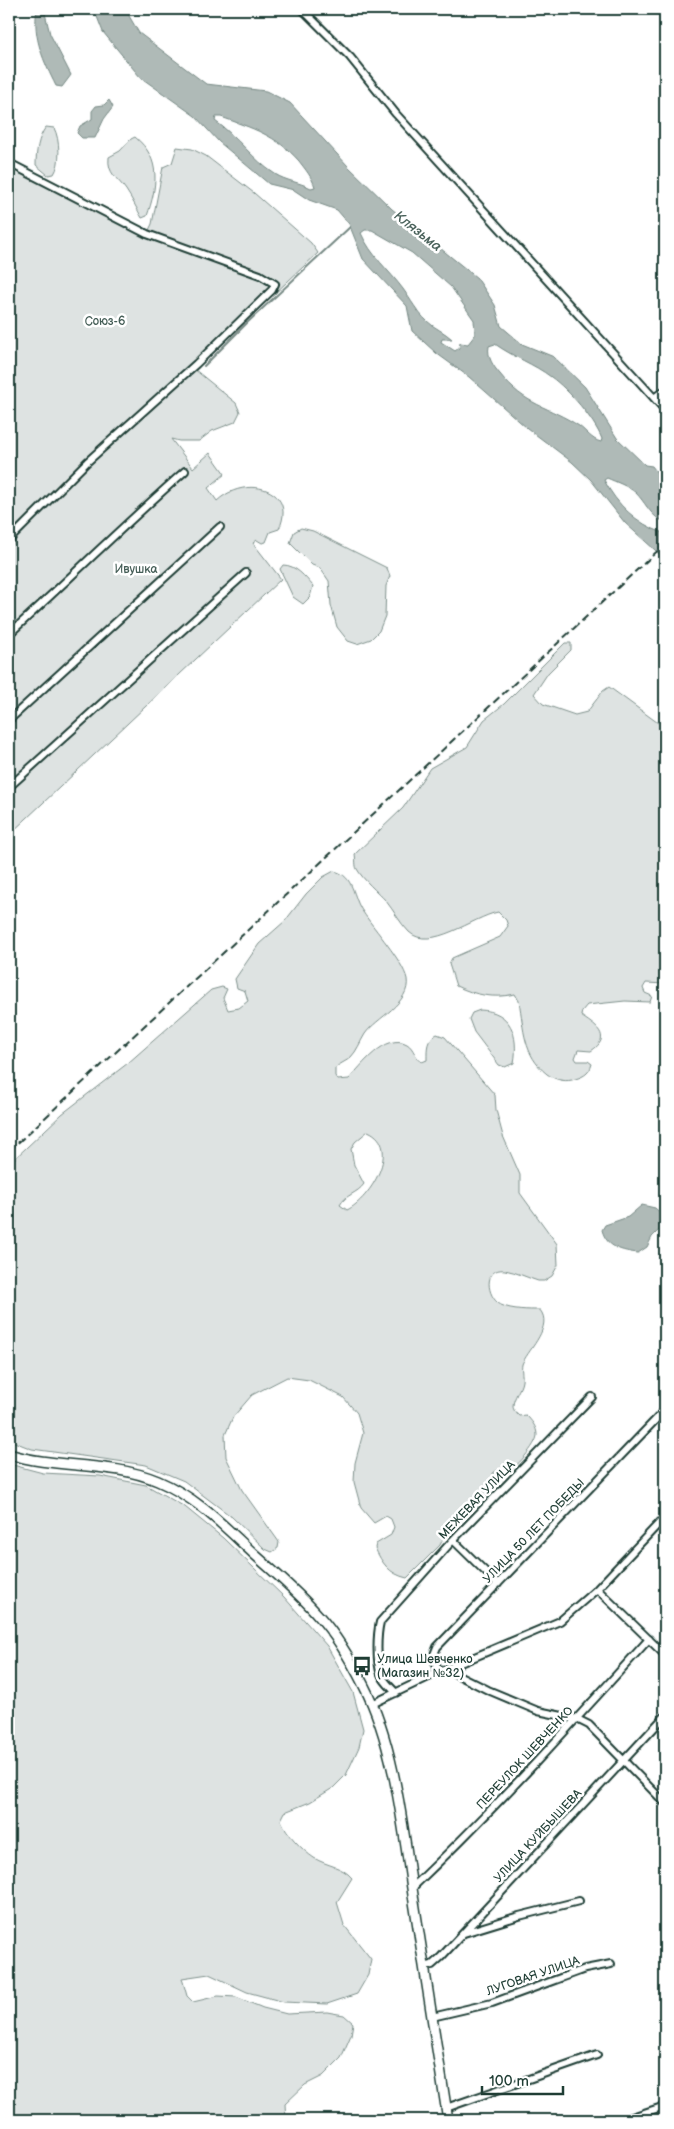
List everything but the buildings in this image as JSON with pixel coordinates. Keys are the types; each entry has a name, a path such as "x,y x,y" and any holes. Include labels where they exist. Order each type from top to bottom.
{"street":[{"path":"302,9 331,36 396,114 665,410"},
{"path":"9,163 147,234 260,276 275,284 272,290 196,364 87,462 9,540"},
{"path":"654,398 665,390"},
{"path":"9,634 185,471"},
{"path":"9,720 220,527"},
{"path":"9,786 246,573"},
{"name":"МЕЖЕВАЯ УЛИЦА","path":"396,1693 380,1673 378,1631 380,1622 453,1540 592,1397"},
{"name":"УЛИЦА 50 ЛЕТ ПОБЕДЫ","path":"439,1672 433,1657 437,1647 665,1410"},
{"path":"9,1454 27,1460 132,1471 177,1489 197,1502 319,1615 349,1659 372,1704 392,1769 448,2120"},
{"path":"372,1704 439,1672 560,1621 597,1589 665,1516"},
{"path":"453,1540 498,1584"},
{"path":"597,1589 665,1655"},
{"name":"ПЕРЕУЛОК ШЕВЧЕНКО","path":"412,1888 465,1838 649,1639"},
{"path":"446,1669 488,1690 538,1711 577,1719 589,1725 665,1803"},
{"name":"УЛИЦА КУЙБЫШЕВА","path":"424,1967 432,1965 441,1957 665,1716"},
{"path":"464,1933 519,1916 579,1901"},
{"name":"ЛУГОВАЯ УЛИЦА","path":"432,2017 492,2003 585,1969 611,1964"},
{"path":"446,2108 597,2054"},
{"path":"624,2120 665,2106"}],"green space":[{"path":"46,127 54,128 58,138 59,151 56,170 54,174 48,175 36,165 38,145"},
{"path":"135,137 150,155 155,174 153,195 147,216 142,218 126,190 111,172 109,163 109,157 120,151"},
{"path":"177,147 192,149 206,156 254,193 311,243 318,253 194,369 236,403 240,412 235,422 212,431 199,441 171,439 193,468 210,453 225,474 208,488 217,501 229,493 242,488 254,487 275,495 281,504 283,515 279,529 270,532 266,542 262,543 257,540 253,543 281,579 9,835 9,163 147,234 152,224 163,167 172,163"},
{"path":"301,528 313,531 387,568 390,576 386,586 385,616 379,631 371,639 357,644 348,641 337,627 331,605 329,581 320,568 312,565 290,543 294,532"},
{"path":"283,565 296,569 313,586 310,597 303,604 293,597 280,569"},
{"path":"565,643 571,643 571,650 548,673 534,694 543,704 575,715 587,712 603,691 609,687 665,728 665,984 646,983 643,988 645,993 652,996 650,1002 625,1001 587,1005 582,1011 581,1016 600,1031 601,1040 598,1046 591,1051 578,1050 575,1058 577,1061 588,1061 592,1064 587,1073 579,1078 565,1081 547,1074 533,1059 526,1041 519,1001 515,994 485,995 470,992 456,986 449,964 452,958 500,937 508,926 506,920 498,912 440,936 418,937 409,932 386,901 356,868 355,854 403,808 430,768 467,747 484,720 504,704"},
{"path":"334,871 346,877 350,882 359,906 400,963 407,979 407,988 404,995 392,1009 370,1028 351,1057 335,1068 335,1076 338,1080 349,1079 375,1052 391,1043 407,1044 422,1062 427,1060 427,1048 433,1036 437,1034 445,1037 495,1095 496,1110 503,1136 520,1175 520,1193 557,1244 558,1265 552,1276 544,1281 538,1281 505,1270 498,1270 493,1273 489,1283 492,1296 501,1305 515,1309 540,1310 543,1316 544,1323 539,1337 522,1364 522,1381 513,1406 519,1416 526,1415 533,1424 537,1432 536,1439 524,1457 509,1472 505,1474 496,1471 493,1473 495,1482 486,1497 445,1535 440,1545 407,1578 391,1571 380,1558 375,1548 376,1544 391,1535 394,1527 391,1519 386,1516 374,1523 361,1508 354,1482 355,1463 363,1433 357,1413 343,1397 309,1380 287,1377 252,1395 233,1417 225,1435 226,1457 242,1490 279,1542 278,1548 272,1552 265,1549 232,1517 184,1481 146,1465 32,1449 9,1440 9,1164 62,1114 128,1063 211,990 222,987 227,989 223,998 228,1010 239,1008 248,1001 245,991 237,988 235,979 259,944 285,921 306,894 323,877","holes":["368,1131 378,1138 383,1148 383,1160 379,1172 365,1195 347,1210 340,1205 342,1201 364,1184 354,1165 351,1149 355,1142"]},
{"path":"480,1010 491,1011 499,1015 510,1026 514,1034 515,1043 514,1063 505,1067 499,1065 474,1032 469,1019 472,1013"},
{"path":"9,1464 43,1473 100,1476 146,1485 185,1507 223,1538 284,1597 327,1646 353,1692 363,1729 359,1747 346,1775 333,1788 310,1802 285,1812 281,1820 290,1836 309,1855 344,1871 352,1878 337,1902 344,1925 371,1959 368,1975 357,1994 327,2004 284,2002 247,1992 209,1974 182,1978 187,1996 193,2002 218,1996 236,1997 263,2008 287,2014 327,2012 344,2015 353,2023 351,2035 341,2058 323,2076 305,2085 285,2104 286,2120 9,2120"}],"water":[{"path":"37,9 44,9 50,34 71,75 62,87 56,86 40,49 36,29"},
{"name":"Клязьма","path":"94,9 125,9 139,33 206,84 266,91 290,103 348,166 392,209 477,278 495,305 501,326 522,344 554,357 585,387 617,438 645,465 652,466 665,483 665,519 660,520 633,491 607,478 604,480 628,512 653,529 663,533 665,531 665,559 625,523 591,480 572,462 527,428 469,377 436,353 412,331 407,306 363,259 349,224 337,210 309,200 294,190 269,184 219,142 195,116 140,77 103,32","holes":["216,117 221,117 263,133 281,145 299,161 310,176 315,187 311,188 275,174 259,162 215,121","365,230 372,230 412,253 451,287 474,320 475,335 468,344 460,343 459,348 455,351 441,342 442,339 452,339 420,314 403,289 370,249 361,233","495,344 538,368 558,383 587,414 598,431 602,439 601,442 568,419 528,399 509,385 493,365 489,354 489,346"]},
{"path":"109,100 113,107 104,119 95,138 82,138 77,133 80,126 92,119 92,111 96,106 104,105"},
{"path":"642,1205 655,1208 663,1215 664,1225 652,1237 647,1247 638,1253 621,1250 611,1245 602,1230 605,1225 628,1217"}],"waterway":[{"path":"204,366 248,322 350,227"}],"railway":[{"path":"9,1151 665,544"}],"place":[{"name":"Улица Шевченко (Магазин №32)","path":"362,1666"}],"park label":[{"name":"Союз-6","path":"105,321"},
{"name":"Ивушка","path":"136,569"}]}
